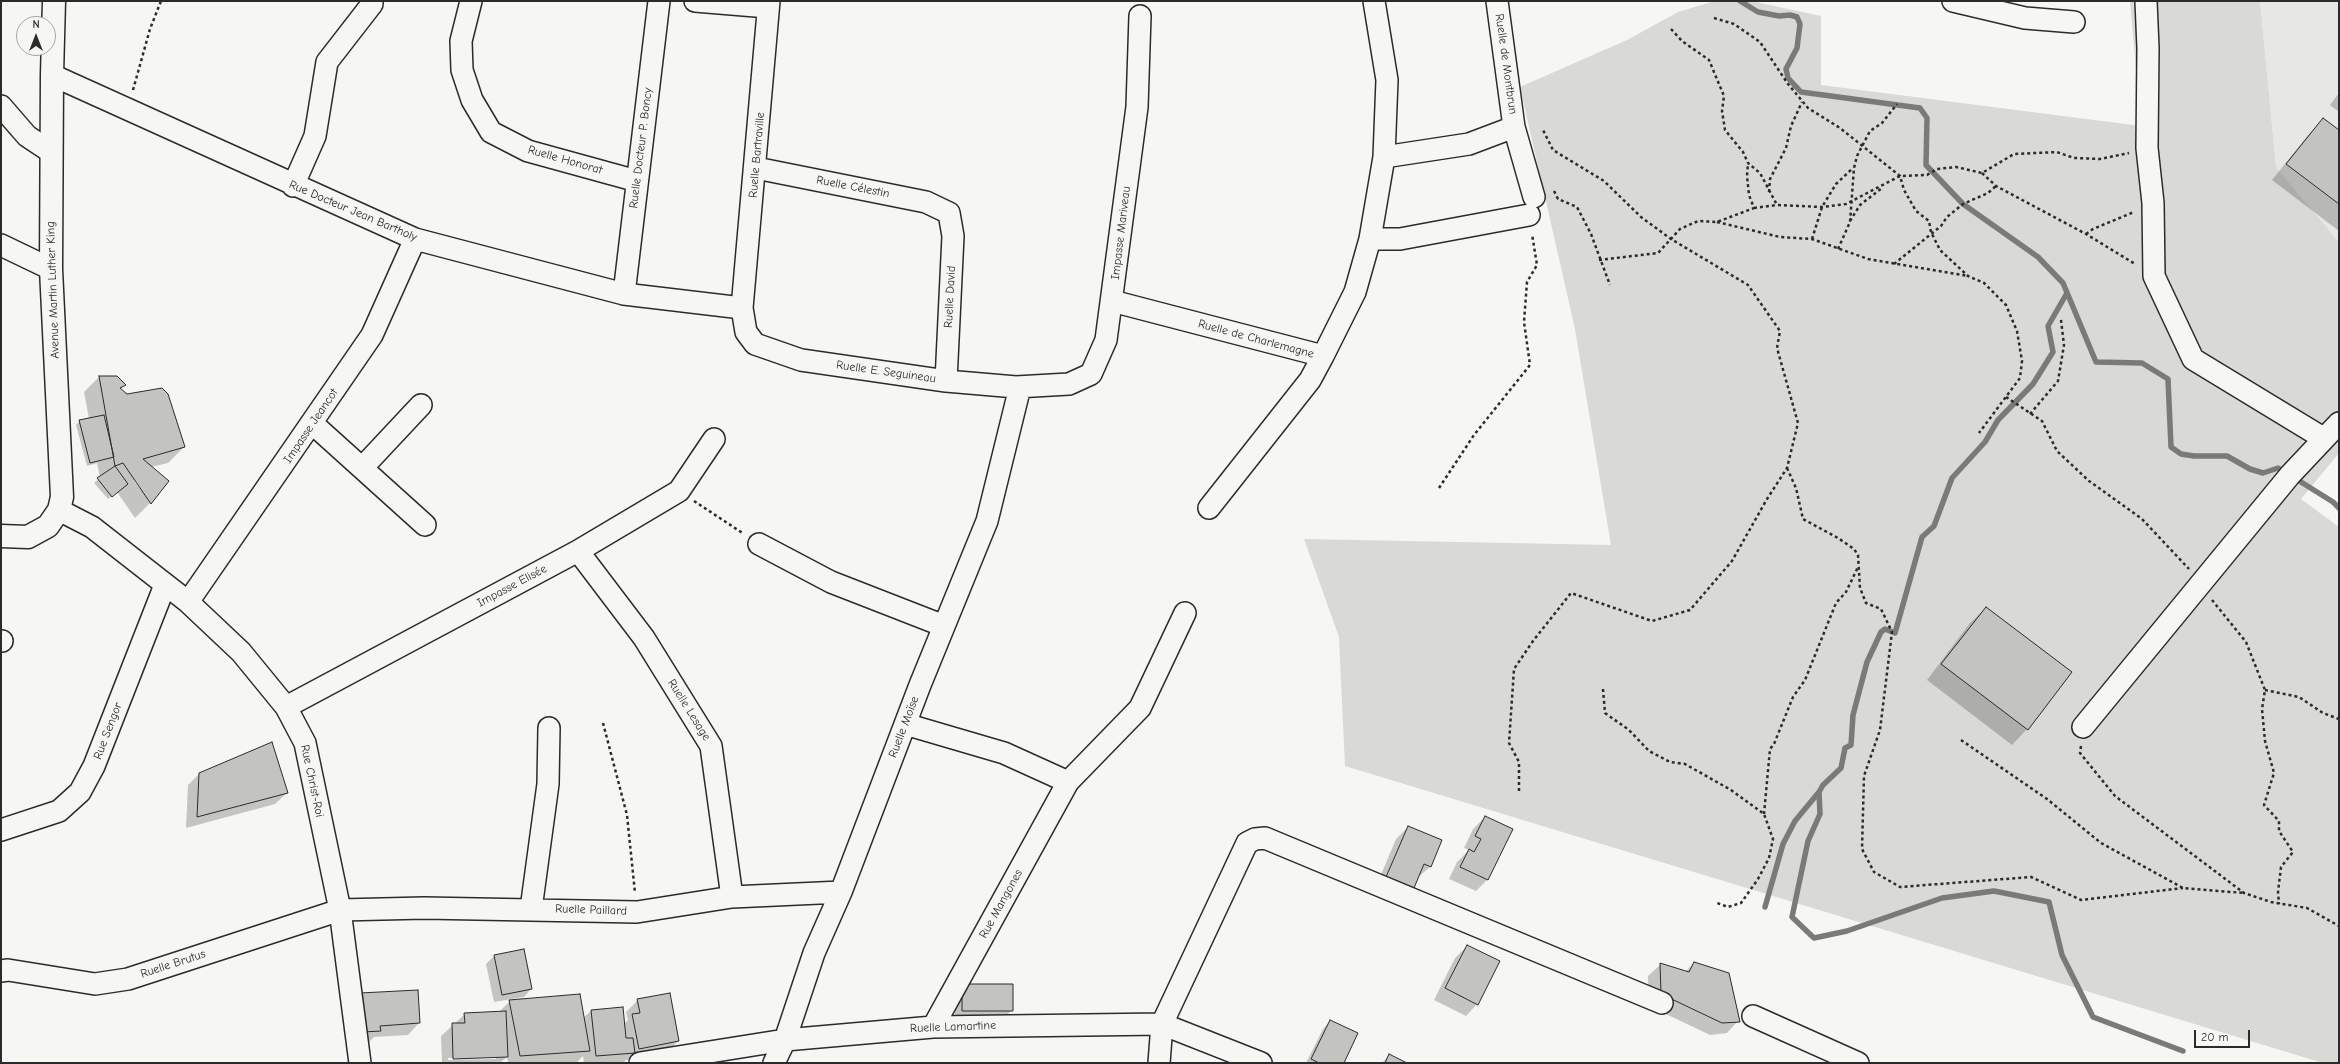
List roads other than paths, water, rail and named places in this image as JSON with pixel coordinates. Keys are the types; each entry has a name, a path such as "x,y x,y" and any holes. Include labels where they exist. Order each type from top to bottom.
{"main road":[{"name":"Avenue Martin Luther King","path":"1,536 28,537 48,526 59,510 62,497 51,269 51,152 54,1"}],"street":[{"path":"292,186 315,136 326,62 372,4 372,1"},
{"name":"Ruelle Honorat","path":"470,1 461,41 462,70 472,100 491,132 528,151 637,181"},
{"name":"Ruelle Docteur P. Boncy","path":"624,294 659,1"},
{"path":"695,1 768,4"},
{"name":"Ruelle de Charlemagne","path":"1112,301 1323,356 1355,292 1370,239 1384,157 1388,80 1374,1"},
{"name":"Ruelle de Montbrun","path":"1370,239 1400,240 1532,206 1514,127 1497,1"},
{"path":"1954,1 2025,18 2074,22"},
{"path":"2146,1 2148,48 2147,148 2153,203 2154,276 2193,359 2323,438"},
{"name":"Ruelle Bartraville","path":"755,344 746,332 742,308 756,168 768,4"},
{"name":"Impasse Mariveau","path":"1020,387 1068,384 1091,374 1106,340 1137,107 1140,16"},
{"name":"Rue Docteur Jean Bartholy","path":"52,75 292,186 415,239 624,294 742,308"},
{"path":"1,106 27,136 51,152"},
{"path":"1384,157 1469,144 1514,127"},
{"name":"Ruelle Célestin","path":"756,168 926,202 948,213"},
{"name":"Ruelle David","path":"946,381 953,236 948,213"},
{"name":"Impasse Jeancot","path":"188,602 313,424 372,335 415,239"},
{"path":"1,245 51,269"},
{"name":"Ruelle E. Seguineau","path":"755,344 801,360 946,381 1020,387"},
{"path":"1209,508 1310,380 1323,356"},
{"name":"Ruelle Moïse","path":"774,1063 785,1040 814,953 841,892 905,724 987,521 1020,387"},
{"path":"362,468 421,405"},
{"path":"2083,727 2290,475 2323,438 2339,423"},
{"path":"313,424 425,525"},
{"name":"Impasse Elisée","path":"286,707 578,551 679,491 714,439"},
{"name":"Rue Christ-Roi","path":"59,510 92,527 188,602 241,652 286,707 305,743 340,910 360,1063"},
{"path":"759,544 831,582 944,626"},
{"name":"Ruelle Lesage","path":"578,551 644,638 711,746 732,897"},
{"name":"Rue Sengor","path":"1,830 59,811 80,792 94,766 165,585"},
{"name":"Rue Mangones","path":"933,1027 1068,782 1140,708 1185,613"},
{"path":"905,724 1004,753 1068,782"},
{"path":"531,909 548,784 549,728"},
{"path":"1159,1063 1162,1024 1247,843 1255,839 1264,838 1662,1003"},
{"name":"Ruelle Paillard","path":"340,910 531,909 637,912 732,897 841,892"},
{"name":"Ruelle Brutus","path":"1,970 95,984 128,979 340,910"},
{"path":"1753,1016 1858,1063"},
{"name":"Ruelle Lamartine","path":"640,1063 785,1040 933,1027 1162,1024 1262,1063"}],"waterway":[{"path":"1740,1 1758,12 1779,16 1790,15 1797,17 1800,24 1797,48 1786,69 1788,78 1801,92 1920,108 1927,118 1926,165 1963,204 2038,257 2063,283 2096,362 2142,363 2168,379 2171,447 2181,454 2194,456 2227,456 2250,469 2263,473 2278,468 2286,473"},
{"path":"2067,293 2048,326 2053,352 2033,384 1998,420 1985,442 1952,478 1934,526 1922,537 1895,633 1885,629 1881,632 1867,662 1853,715 1851,745 1845,748 1841,768 1823,785 1819,792 1820,814 1808,841 1792,917 1814,938 1847,931 1942,898 1994,891 2049,902 2062,955 2093,1017 2183,1051"},
{"path":"2293,477 2333,502 2339,508"},
{"path":"1765,907 1783,844 1795,821 1819,792"}]}
